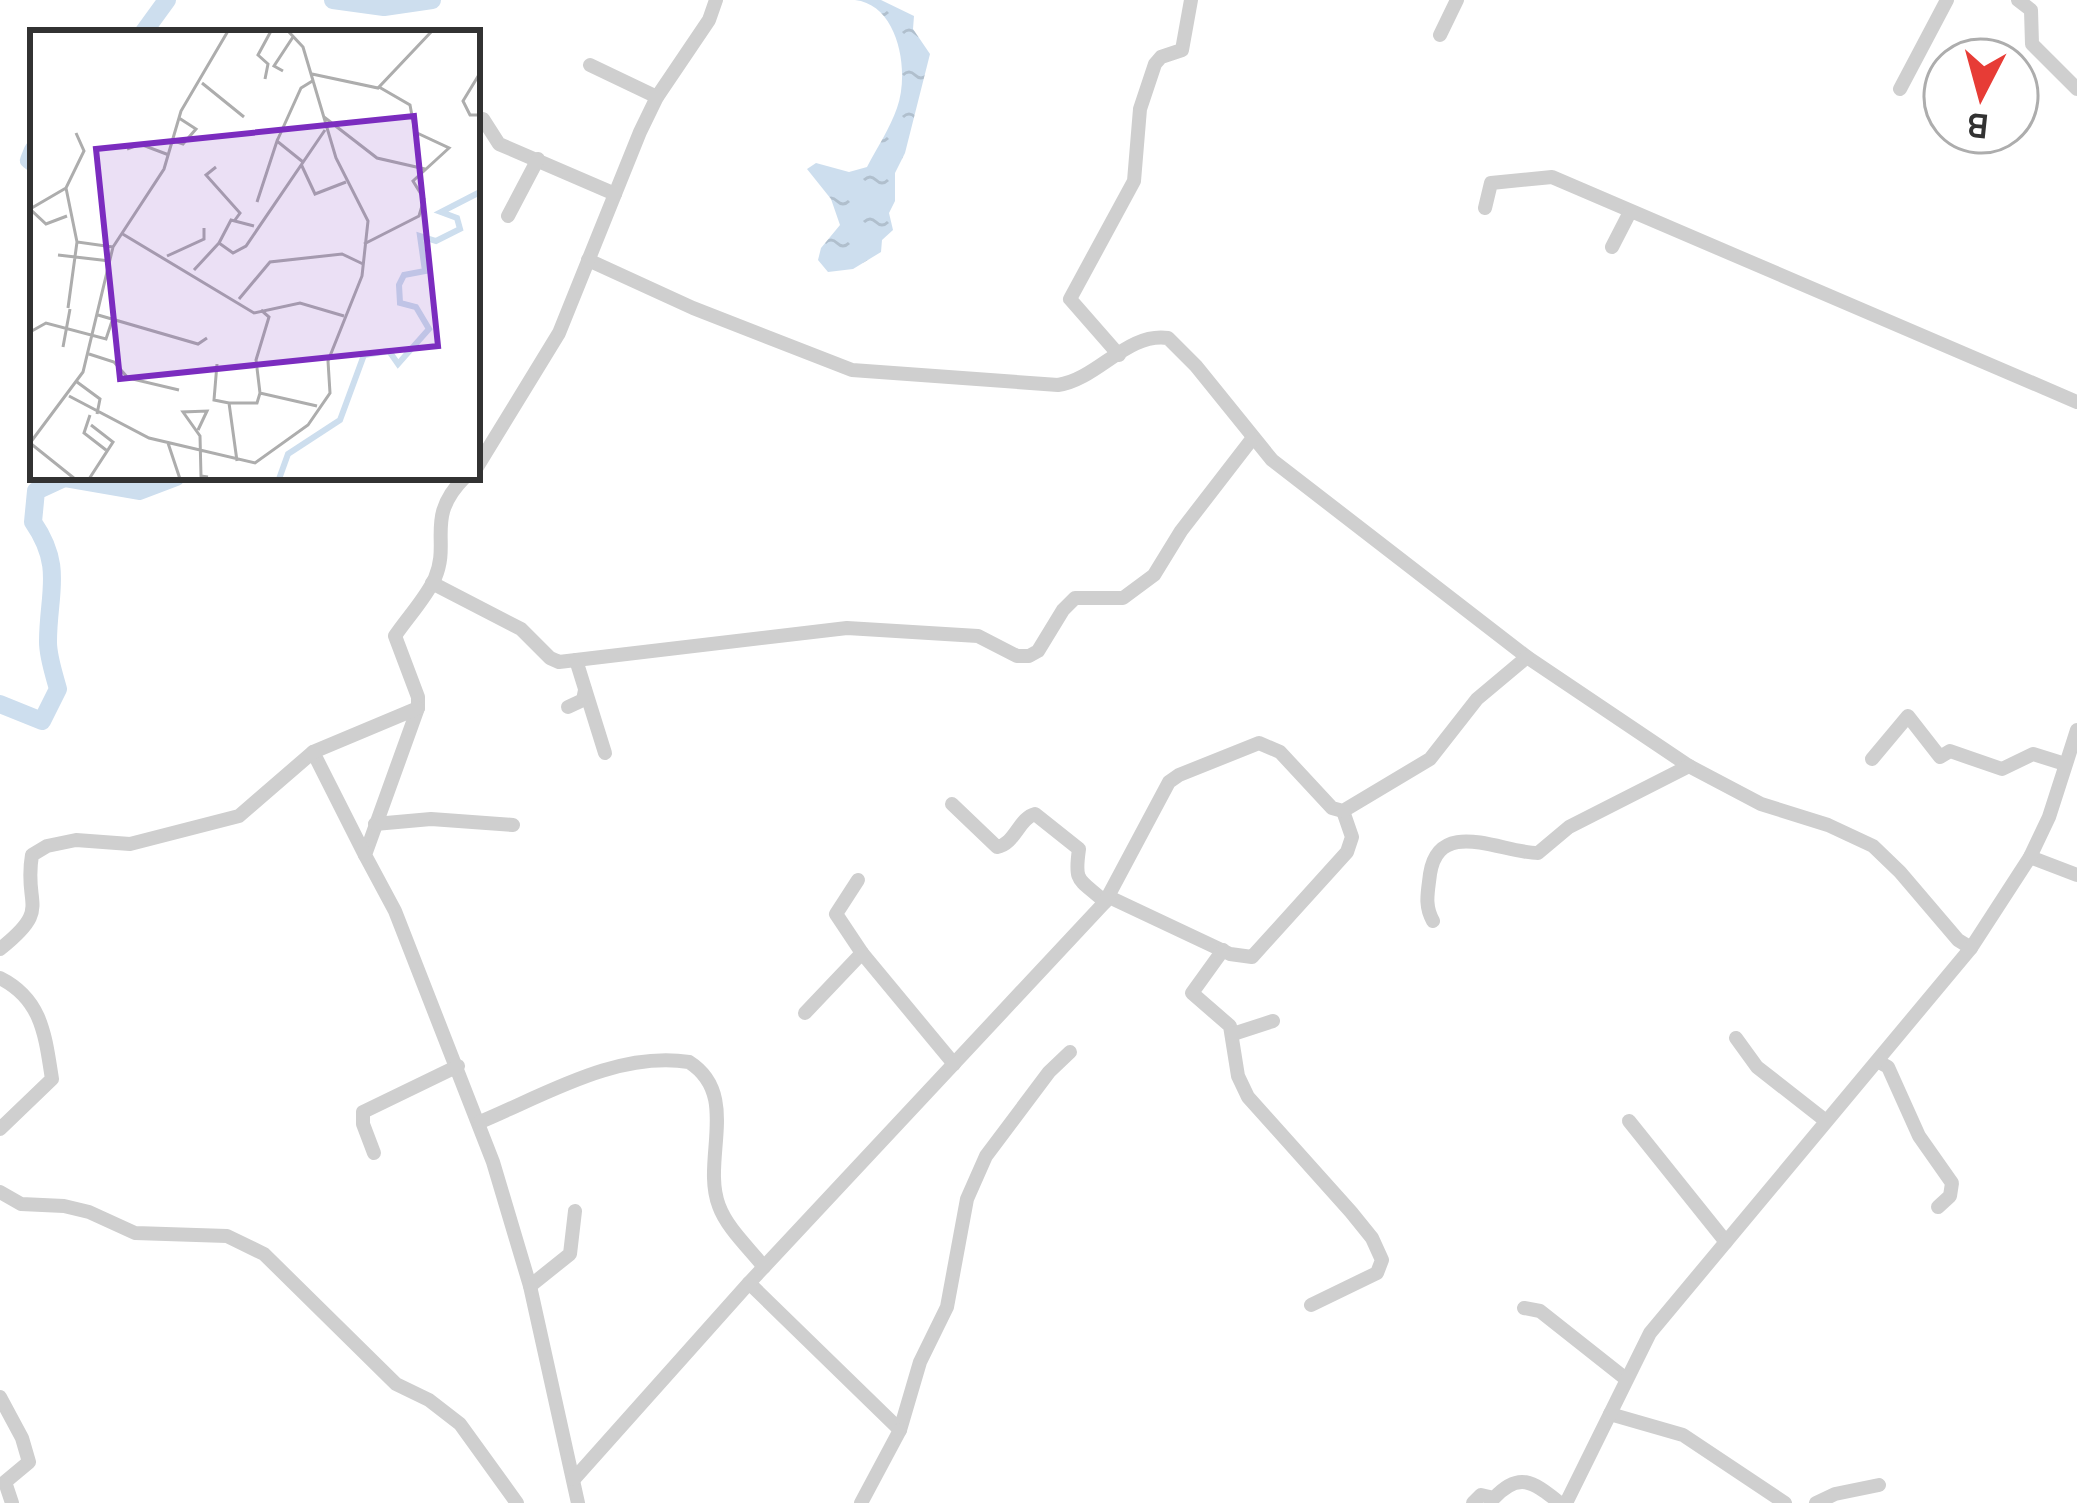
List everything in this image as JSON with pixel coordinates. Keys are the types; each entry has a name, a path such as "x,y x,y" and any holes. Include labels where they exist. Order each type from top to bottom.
{"street":[{"path":"480,462 559,333 657,97 709,20 716,0"},
{"path":"1119,355 1070,299 1134,181 1136,138 1148,84 1161,57 1182,50 1191,0"},
{"path":"1440,35 1457,0"},
{"path":"1900,89 1948,0"},
{"path":"2018,0 2031,10 2030,40 2077,89"},
{"path":"590,65 657,97"},
{"path":"483,118 500,144 615,194"},
{"path":"508,216 538,159"},
{"path":"1485,208 1491,183 1552,177 2077,402"},
{"path":"1612,247 1630,212"},
{"path":"588,260 693,308 861,372 1058,386 1079,380 1146,338 1168,338 1272,460 1528,657 1689,766 1761,804 1828,825 1873,847 1958,940 1971,948"},
{"path":"431,583 521,629 554,661 847,628 978,636 1010,654 1029,656 1038,651 1076,598 1123,598 1154,575 1181,531 1252,439"},
{"path":"365,855 418,708 395,636 436,576 441,516 463,480"},
{"path":"1343,811 1430,759 1477,699 1528,657"},
{"path":"576,660 605,753"},
{"path":"568,707 583,700 585,690"},
{"path":"0,949 23,930 36,909 32,855 47,846 76,840 130,844 239,816 313,752 418,708"},
{"path":"1872,759 1908,716 1940,757 1950,751 2002,769 2033,754 2069,769"},
{"path":"1473,1503 1481,1495 1494,1498 1504,1485 1517,1481 1537,1485 1563,1503 1650,1333 1971,948 2030,857 2069,769 2077,730"},
{"path":"574,1479 749,1283 1107,899 1169,782 1259,743 1280,752 1324,801 1343,811 1352,836 1342,859 1256,956 1246,959 1107,899 1077,877 1079,849 1035,814 1027,817 1002,848 952,804"},
{"path":"313,752 395,911 480,1122 530,1286 578,1503"},
{"path":"1433,921 1426,904 1432,859 1440,850 1459,841 1475,841 1538,853 1569,827 1689,766"},
{"path":"375,824 431,819 513,825"},
{"path":"2030,857 2077,875"},
{"path":"858,880 836,914 953,1064"},
{"path":"1223,950 1192,993 1233,1034 1238,1076 1248,1096 1351,1211 1381,1254 1383,1264 1377,1273 1311,1305"},
{"path":"805,1013 862,953"},
{"path":"0,978 19,987 34,1005 52,1079 0,1129"},
{"path":"1233,1034 1273,1021"},
{"path":"1736,1038 1757,1067 1826,1121"},
{"path":"861,1503 900,1430 920,1362 946,1306 968,1199 977,1178 1009,1123 1048,1072 1070,1052"},
{"path":"480,1122 605,1070 641,1062 689,1062 705,1077 718,1114 717,1203 764,1267"},
{"path":"1880,1062 1888,1067 1918,1136 1952,1183 1950,1196 1938,1207"},
{"path":"374,1153 363,1112 458,1066"},
{"path":"1629,1121 1726,1241"},
{"path":"0,1192 21,1204 89,1212 135,1233 227,1237 264,1254 395,1384 429,1400 460,1424 517,1503"},
{"path":"530,1286 572,1250 575,1211"},
{"path":"749,1283 900,1430"},
{"path":"1524,1308 1540,1311 1627,1379"},
{"path":"0,1397 22,1438 28,1462 5,1482 12,1503"},
{"path":"1610,1414 1683,1435 1785,1503"},
{"path":"1816,1503 1879,1485"}],"water":[{"path":"855,0 881,0 914,16 913,29 930,54 905,153 895,173 895,201 889,213 893,230 882,240 881,252 853,269 828,272 818,260 821,248 840,225 831,199 807,169 816,163 849,172 867,167 901,93 901,59 891,27 870,5"}],"waterway":[{"path":"145,30 167,0"},
{"path":"333,0 384,7 432,0"},
{"path":"0,704 42,721 58,689 48,648 51,567 33,522 36,491 60,480"},
{"path":"76,480 139,491 168,480"}]}
